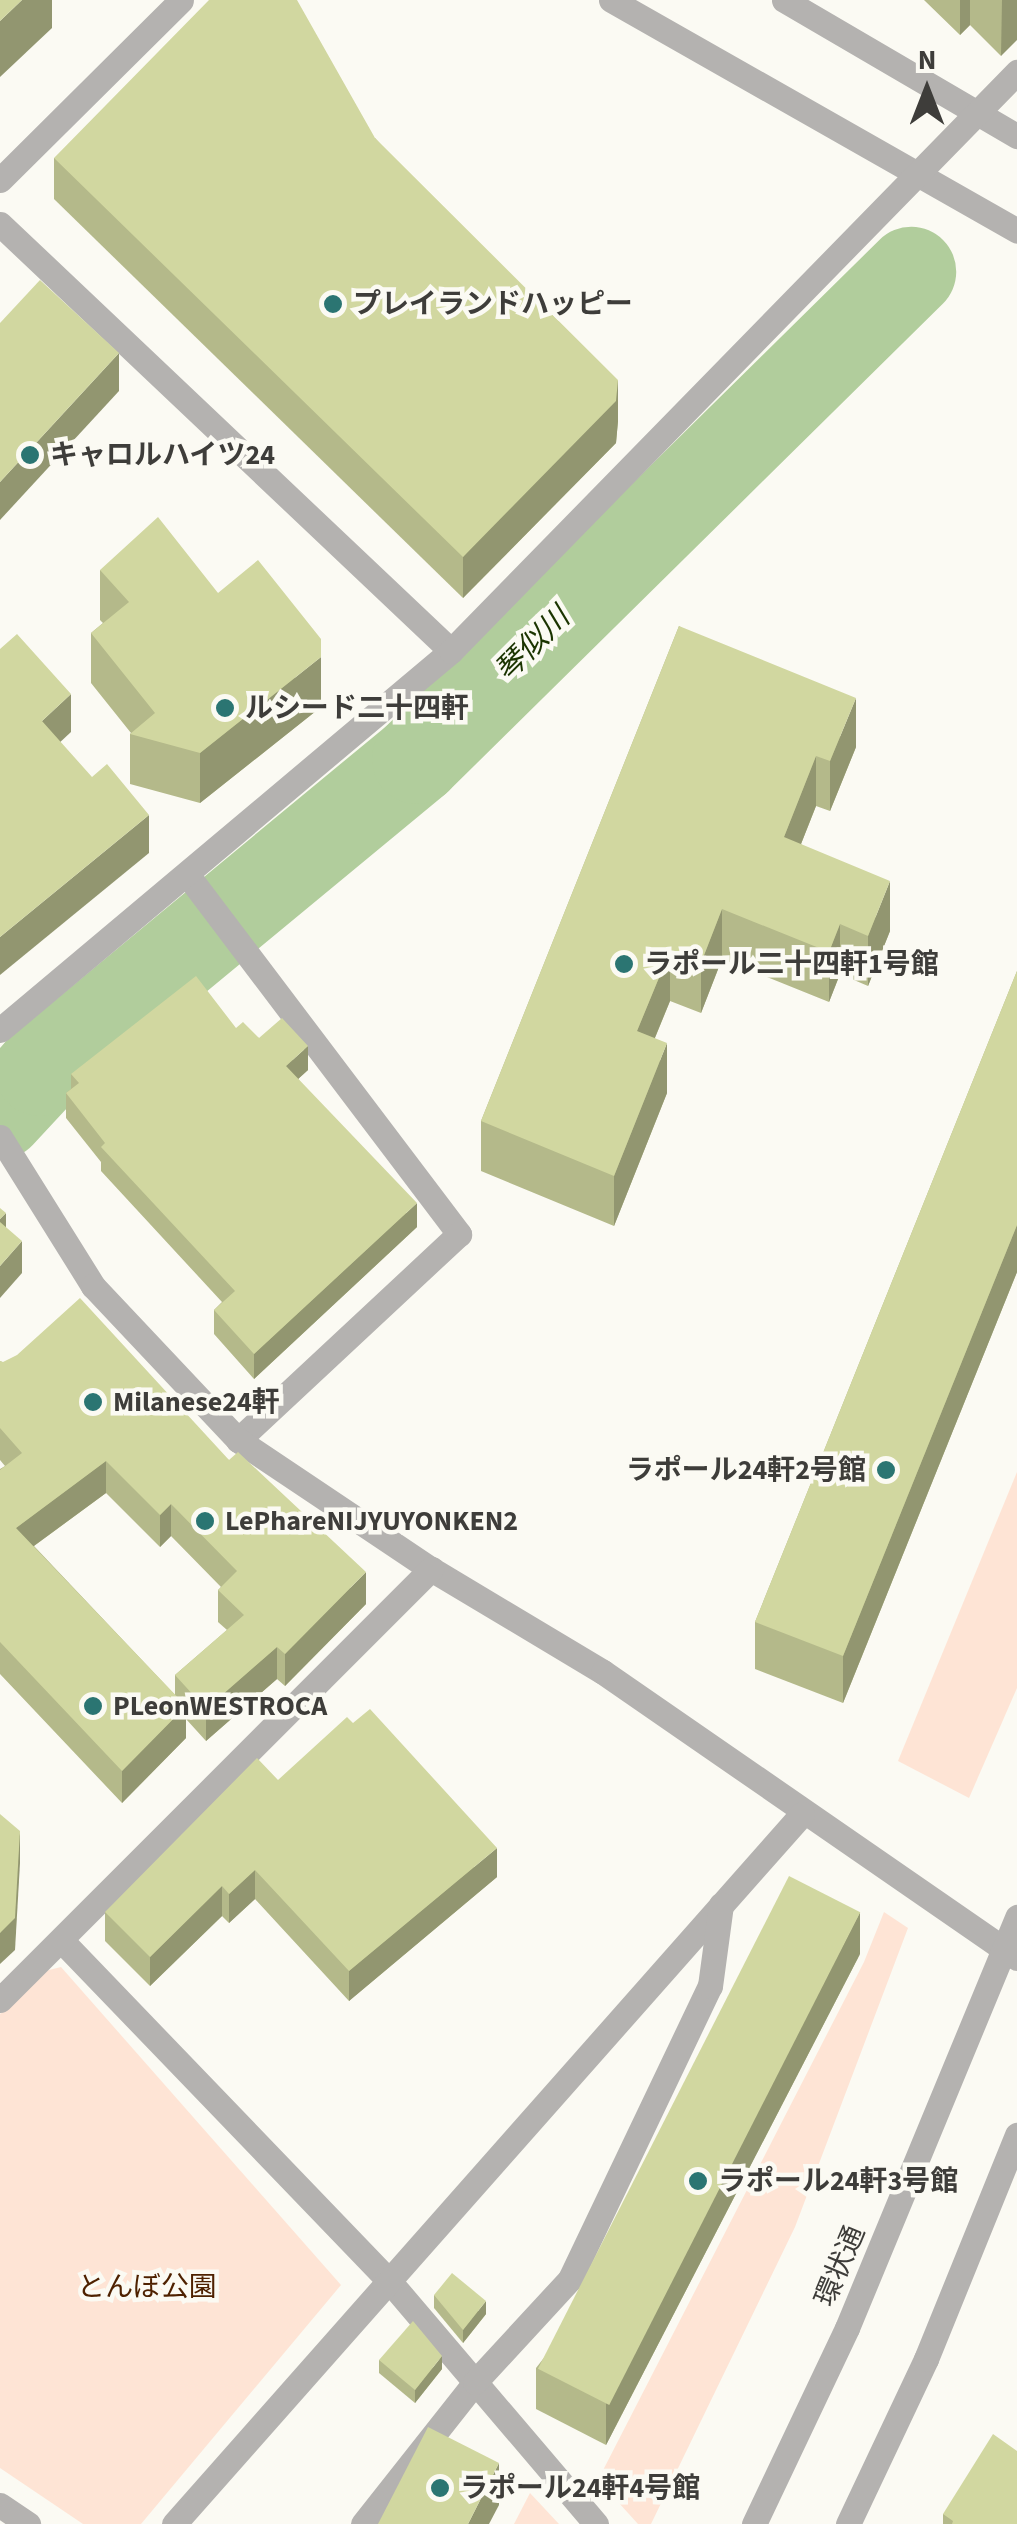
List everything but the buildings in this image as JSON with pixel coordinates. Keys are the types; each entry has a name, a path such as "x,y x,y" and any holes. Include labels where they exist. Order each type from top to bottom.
{"street":[{"path":"0,180 182,0"},
{"path":"611,0 1017,232"},
{"path":"784,0 1017,136"},
{"path":"0,1030 196,888 451,651 1017,72"},
{"path":"0,224 451,651"},
{"path":"196,888 458,1234 238,1440"},
{"path":"4,1144 93,1286 238,1440 431,1569 604,1672 802,1814 1011,1953"},
{"path":"72,1306 93,1286"},
{"path":"0,2000 431,1569"},
{"path":"174,2524 802,1814"},
{"path":"360,2522 475,2382 570,2279 710,1986 721,1905"},
{"name":"環状通","path":"754,2524 847,2328 1011,1953 1017,1916"},
{"path":"62,1941 390,2282 596,2524"},
{"path":"848,2524 926,2358 1017,2135"},
{"path":"0,2504 28,2524"}],"green space":[{"path":"1017,1472 1017,1688 969,1798 898,1761"},
{"path":"884,1912 908,1928 795,2227 651,2524 638,2524 598,2480 864,1962"},
{"name":"とんぼ公園","path":"61,1967 341,2285 141,2524 83,2524 0,2468 0,2014 41,1972"},
{"path":"530,2493 559,2524 514,2524"}],"waterway":[{"name":"琴似川","path":"0,1114 40,1071 417,759 911,272"}],"place":[{"name":"プレイランドハッピー","path":"333,304"},
{"name":"キャロルハイツ24","path":"30,455"},
{"name":"ルシード二十四軒","path":"225,708"},
{"name":"ラポール二十四軒1号館","path":"624,964"},
{"name":"Milanese24軒","path":"93,1402"},
{"name":"ラポール24軒2号館","path":"886,1470"},
{"name":"LePhareNIJYUYONKEN2","path":"205,1521"},
{"name":"PLeonWESTROCA","path":"93,1706"},
{"name":"ラポール24軒3号館","path":"698,2181"},
{"name":"ラポール24軒4号館","path":"440,2488"}]}
